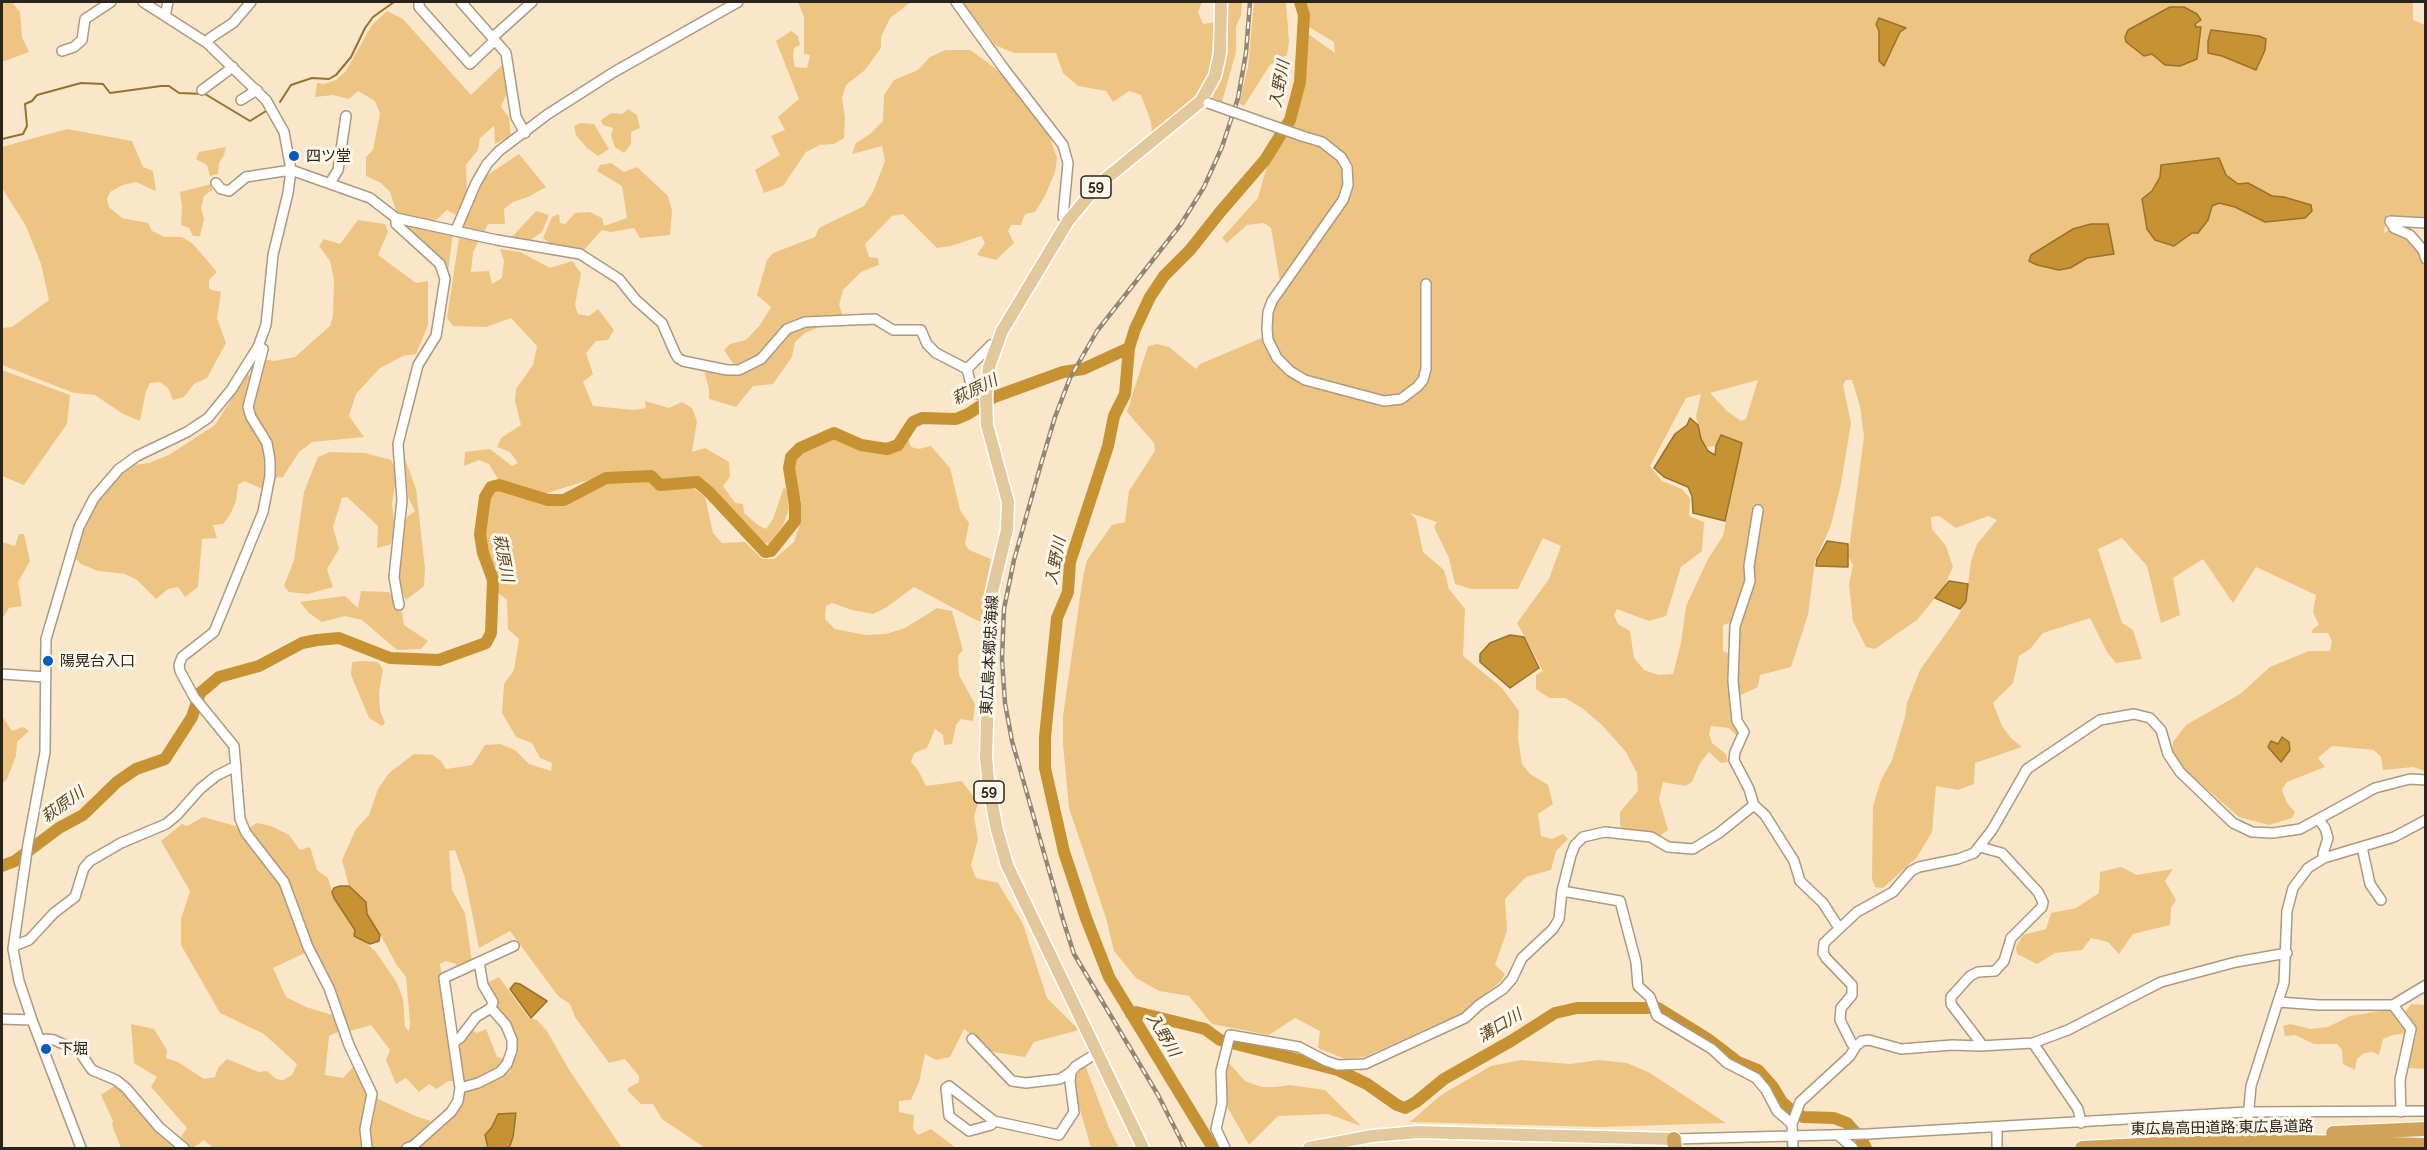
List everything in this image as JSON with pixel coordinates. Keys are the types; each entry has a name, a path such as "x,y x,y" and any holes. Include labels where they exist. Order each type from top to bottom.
{"highway":[{"path":"2199,1142 2426,1129"},
{"name":"東広島高田道路;東広島道路","path":"2116,1147 2199,1142 2338,1142 2426,1145"},
{"path":"2082,1149 2116,1147"},
{"name":"東広島高田道路;東広島道路","path":"2116,1147 2357,1149"}],"main road":[{"name":"東広島本郷忠海線","path":"1143,1149 1007,865 988,789 986,758 990,617 992,592 1007,530 1008,502 990,436 986,402 989,368 1002,331 1068,220 1097,186 1205,102 1215,76 1220,53 1221,2"},
{"path":"1310,1149 1372,1136 1418,1132 1674,1144"}],"street":[{"path":"62,51 74,47 82,40 85,19 111,2"},
{"path":"81,1149 19,981 14,946 28,844 45,752 44,656 49,628 79,527 94,498 119,469 137,456 187,432 208,418 231,390 258,346 266,325 273,255 288,193 291,170 284,132 277,116 256,90 207,44 142,2"},
{"path":"165,16 168,2"},
{"path":"207,44 210,39 233,23 250,2"},
{"path":"419,2 419,7 470,64 532,2"},
{"path":"456,230 476,183 487,164 499,151 548,114 614,72 738,2"},
{"path":"956,2 1063,145 1068,163 1063,218 1068,220"},
{"path":"466,3 506,53 516,117 525,133"},
{"path":"202,90 233,67"},
{"path":"241,100 256,90"},
{"path":"1205,102 1322,142 1341,157 1347,167 1348,185 1343,200 1272,301 1268,312 1268,340 1277,358 1290,371 1305,380 1384,401 1401,399 1424,380 1426,284"},
{"path":"330,183 338,170 346,116"},
{"path":"216,183 221,189 229,191 246,177 291,170 370,198 396,218 497,240 580,254 619,279 636,300 662,323 675,353 683,361 727,370 739,370 761,359 787,329 805,322 875,319 893,330 921,330 927,344 936,353 967,369 973,393 986,402"},
{"path":"396,218 396,224 440,264 446,279 436,336 418,365 398,444 402,500 394,577 399,605"},
{"path":"2426,223 2390,221 2394,228 2410,235 2426,259"},
{"path":"967,369 991,345 995,347"},
{"path":"258,346 262,349 248,407 251,417 267,443 270,460 270,476 262,512 219,623 214,632 182,657 179,665 197,701 234,746 240,819 284,882 308,948 329,988 349,1045 372,1094 365,1129 367,1149"},
{"path":"1758,510 1749,566 1750,582 1735,626 1733,681 1737,721 1744,732 1734,760 1749,789 1754,805 1765,815 1794,861 1800,881 1822,903 1839,928"},
{"path":"2,674 45,677"},
{"path":"1856,1046 1852,1044 1840,1020 1842,1008 1852,995 1852,985 1823,953 1824,943 1865,907 1893,892 1911,871 1968,856 1980,847 2032,764 2100,720 2124,714 2142,715 2156,723 2161,730 2168,754 2180,772 2233,823 2243,829 2264,833 2287,832 2319,820 2375,788 2410,779 2426,780"},
{"path":"14,946 29,940 54,913 75,897 84,867 90,861 122,843 166,825 200,789 216,776 236,766"},
{"path":"1225,1149 1216,1129 1222,1103 1221,1071 1230,1035 1288,1044 1338,1065 1365,1064 1465,1018 1512,979 1522,958 1553,928 1559,919 1562,891 1571,855 1575,845 1583,837 1605,832 1651,837 1668,847 1693,849 1719,833 1754,805"},
{"path":"2247,1129 2247,1112 2256,1067 2284,983 2287,911 2293,888 2308,868 2325,858 2394,837 2426,819"},
{"path":"2319,820 2328,838 2325,858"},
{"path":"1980,847 2002,853 2038,892 2043,902 2042,907 2011,938 2004,961 1991,972 1977,972 1970,976 1951,997 1951,1004 1980,1042 1980,1046"},
{"path":"2362,847 2370,884 2381,900"},
{"path":"1562,891 1620,901 1636,962 1638,986 1650,998 1657,1016 1712,1049 1727,1063 1756,1078 1766,1090 1777,1111 1792,1121"},
{"path":"407,1149 451,1112 458,1101 460,1088 444,978 514,946"},
{"path":"1793,1149 1792,1121 1804,1096 1850,1056 1856,1046 1869,1040 1901,1049 2033,1042 2068,1030 2161,982 2236,962 2287,953"},
{"path":"460,1088 478,1083 500,1072 507,1064 512,1050 509,1031 491,1008 492,1002 483,985 479,962"},
{"path":"2279,1002 2319,1005 2393,1005 2426,985"},
{"path":"2393,1005 2411,1029 2400,1080 2402,1112"},
{"path":"454,1042 460,1038 476,1017 491,1008"},
{"path":"2,1019 26,1022 32,1020"},
{"path":"972,1039 1012,1082 1026,1083 1059,1079 1097,1053"},
{"path":"40,1041 54,1040 79,1051 92,1070 116,1080 126,1088 159,1127 184,1149"},
{"path":"2033,1042 2078,1109 2080,1123"},
{"path":"994,1121 991,1125 969,1131 949,1116 946,1088 949,1086 994,1121 1059,1135 1074,1112 1071,1072"},
{"path":"1674,1144 2247,1112 2350,1117 2426,1111"},
{"path":"1997,1127 1997,1146"},
{"path":"1838,1135 1852,1149"}],"shaded area":[{"path":"2,2 12,2 20,12 22,37 29,52 2,62"},
{"path":"798,2 911,2 890,18 881,37 881,48 865,70 846,85 842,98 845,117 844,138 834,144 820,145 806,152 783,186 764,193 755,170 780,155 771,136 785,130 778,117 799,99 776,41 791,31 798,36 800,45 794,48 793,57 795,67 807,68 810,55 804,54 804,17"},
{"path":"963,2 1202,2 1198,12 1203,24 1215,22 1210,70 1195,97 1183,111 1152,136 1151,122 1141,95 1129,91 1113,102 1106,91 1078,86 1063,73 1056,53 1014,53 995,45"},
{"path":"1226,2 1242,2 1241,15 1236,27 1236,52 1222,102 1212,97 1221,76"},
{"path":"1254,2 1286,2 1289,42 1287,55 1270,65 1244,106 1239,103 1248,67"},
{"path":"1304,2 2413,2 2413,20 2425,25 2425,220 2387,215 2384,233 2392,229 2401,231 2425,260 2425,771 2413,767 2383,770 2381,757 2374,750 2332,746 2318,758 2325,767 2287,782 2282,790 2287,803 2295,812 2292,818 2269,825 2239,817 2179,765 2172,754 2173,742 2186,725 2240,694 2270,667 2309,651 2330,651 2332,641 2328,633 2312,633 2312,630 2319,625 2313,612 2316,595 2256,567 2233,603 2203,559 2173,578 2180,615 2161,623 2147,566 2122,538 2098,549 2122,623 2133,630 2142,659 2116,663 2107,652 2090,618 2043,633 2030,649 2019,656 2013,683 1993,703 2002,726 2022,747 1975,763 1974,784 1958,790 1936,786 1932,832 1917,857 1883,888 1875,887 1872,879 1873,806 1881,780 1892,760 1907,703 1920,670 1957,618 1966,601 1971,561 1977,544 1997,520 1988,516 1956,528 1939,516 1931,517 1932,529 1946,546 1953,567 1944,587 1917,620 1875,649 1866,647 1853,621 1849,584 1853,565 1848,556 1864,437 1860,406 1852,380 1846,380 1843,385 1851,423 1841,484 1831,525 1815,561 1808,615 1791,667 1760,675 1758,687 1739,696 1736,692 1732,622 1723,625 1723,651 1732,655 1740,732 1737,736 1729,728 1711,726 1709,734 1712,743 1726,754 1728,762 1721,763 1709,752 1700,763 1692,782 1685,786 1663,782 1659,799 1668,830 1661,835 1659,843 1628,836 1620,825 1620,812 1638,791 1637,773 1626,752 1602,725 1582,708 1565,698 1549,698 1536,689 1536,675 1543,671 1517,623 1549,579 1561,546 1543,538 1518,589 1471,589 1455,584 1449,558 1434,527 1437,522 1410,513 1416,519 1423,552 1444,570 1449,589 1465,609 1463,656 1502,688 1519,711 1518,738 1522,764 1530,774 1548,785 1553,804 1538,814 1541,836 1552,839 1563,834 1568,839 1556,851 1551,870 1526,877 1505,899 1507,931 1495,965 1505,974 1501,981 1462,1013 1364,1057 1345,1059 1318,1048 1320,1031 1295,1018 1269,1035 1212,1024 1189,996 1159,991 1136,978 1114,951 1106,918 1069,808 1063,744 1063,716 1083,577 1087,560 1112,525 1125,522 1129,491 1155,451 1154,443 1127,412 1148,346 1157,344 1169,347 1196,369 1200,364 1264,337 1262,323 1266,306 1280,281 1271,228 1264,223 1247,225 1227,243 1222,238 1258,198 1268,162 1288,136 1327,149 1335,154 1337,146 1290,126 1302,95 1307,33 1335,53 1334,42 1309,27 1307,4","holes":["1758,380 1746,419 1741,421 1727,411 1710,393","1701,394 1696,416 1701,439 1707,447 1716,446 1721,435 1742,443 1723,536 1708,559 1686,606 1681,643 1673,674 1659,675 1644,670 1634,658 1630,631 1618,624 1614,615 1617,609 1649,621 1666,616 1681,567 1702,551 1704,522 1689,516 1690,498 1682,489 1662,481 1650,466 1686,398"]},
{"path":"2170,7 2184,7 2197,14 2201,20 2195,24 2196,27 2201,27 2197,59 2180,66 2165,65 2152,54 2144,56 2126,42 2125,37 2128,30"},
{"path":"387,11 403,19 471,95 504,63 508,90 501,107 509,117 511,136 495,144 494,126 480,138 478,150 466,165 467,195 456,215 447,210 435,221 397,214 390,192 381,183 366,176 366,157 373,150 380,114 375,101 358,91 349,99 333,95 315,97 317,83 324,84 336,80 346,71 372,25"},
{"path":"1879,18 1906,28 1900,32 1884,66 1879,61 1879,31 1876,24"},
{"path":"2211,30 2259,36 2266,39 2265,50 2256,70 2222,56 2208,53"},
{"path":"946,50 970,50 1003,75 1049,135 1057,158 1055,172 1035,212 1025,214 1021,225 1011,225 1008,231 1014,243 996,260 977,255 985,243 981,236 937,248 903,214 892,216 865,244 869,257 878,258 879,265 861,272 843,290 839,305 843,316 807,319 787,326 761,358 736,368 724,350 730,344 746,340 760,325 771,307 757,295 767,260 773,253 815,237 819,228 864,206 873,192 885,161 882,146 852,154 856,143 870,134 883,121 884,95 894,80 918,70 930,57"},
{"path":"628,109 637,115 640,128 631,132 631,144 624,153 615,147 611,136 613,128 603,125 601,120 611,113 622,114"},
{"path":"581,123 594,124 609,149 598,156 587,148 576,135 574,126"},
{"path":"67,129 132,141 143,167 153,171 156,191 136,182 123,185 110,192 107,199 109,207 122,218 148,223 152,231 165,237 182,237 193,244 217,272 209,280 209,287 211,290 221,292 217,318 226,343 207,378 194,384 184,397 173,400 168,388 160,382 150,383 146,391 140,421 123,414 95,395 74,393 2,365 2,328 12,327 49,300 41,264 26,226 2,188 2,147"},
{"path":"226,147 219,163 218,174 210,176 207,165 196,159 199,152"},
{"path":"519,154 546,187 513,202 504,209 505,224 488,224 483,234 460,229 483,178"},
{"path":"2219,158 2226,175 2238,184 2248,183 2272,196 2311,205 2312,211 2305,218 2265,222 2235,207 2219,203 2212,206 2208,220 2198,233 2192,233 2174,246 2155,240 2147,229 2142,199 2152,191 2160,177 2161,165"},
{"path":"611,163 624,172 637,167 668,196 672,210 670,235 640,238 634,228 611,232 602,230 582,252 567,246 551,244 543,238 552,217 559,214 560,223 565,224 575,213 590,212 602,218 604,226 627,218 622,186 597,171 600,165"},
{"path":"211,184 212,190 204,196 201,208 204,219 200,236 193,236 189,228 181,225 180,192"},
{"path":"536,211 549,215 542,232 529,241 510,239"},
{"path":"358,220 385,224 388,232 378,255 416,283 428,281 428,325 416,354 403,356 380,368 356,394 349,416 364,437 312,442 299,452 283,477 274,478 254,417 251,395 263,359 274,361 295,357 330,326 333,316 334,280 330,261 319,246 324,239 340,244"},
{"path":"403,222 453,233 448,271 440,259 403,227"},
{"path":"2091,224 2108,224 2114,254 2087,258 2070,268 2059,270 2029,261 2031,255 2073,229"},
{"path":"459,238 479,241 473,252 471,272 489,271 492,284 502,278 504,261 500,249 520,252 550,268 572,261 581,273 575,305 578,314 589,316 598,309 614,330 608,340 596,341 586,353 593,374 583,382 593,406 634,410 646,408 645,401 669,408 682,402 692,408 697,421 692,452 705,448 729,462 730,477 723,486 735,503 743,504 744,513 766,529 773,519 784,487 792,500 783,525 769,544 757,540 716,492 698,478 660,482 650,473 608,474 544,494 499,481 489,464 479,460 464,466 465,452 490,449 512,466 518,463 510,452 497,447 501,438 521,425 515,401 516,389 533,365 537,346 511,318 486,327 453,326 447,318"},
{"path":"814,323 817,328 805,333 795,342 792,357 773,384 753,386 736,407 709,399 709,389 703,367 748,370 788,332"},
{"path":"2,370 70,395 67,424 24,485 2,476"},
{"path":"247,374 252,377 246,401 246,418 263,447 266,462 263,489 244,481 238,485 236,501 230,515 223,524 213,525 217,538 202,539 198,587 185,597 178,587 168,589 156,599 137,580 125,574 98,571 81,564 75,558 83,533 98,502 120,475 134,465 149,463 169,455 215,425"},
{"path":"1690,418 1698,425 1701,439 1708,451 1715,455 1721,435 1742,443 1725,521 1693,513 1692,496 1688,487 1664,477 1654,468 1675,434 1687,425"},
{"path":"834,434 860,446 887,451 899,445 907,435 911,447 919,449 931,446 950,468 960,510 969,523 965,544 969,550 991,559 984,595 986,623 914,587 887,607 873,614 832,603 826,606 825,619 835,629 865,635 886,634 905,628 937,608 952,611 963,650 958,656 959,675 975,704 973,721 961,719 956,725 952,744 944,745 943,735 935,729 927,748 914,753 911,762 926,786 962,781 978,803 974,817 978,839 971,865 976,878 998,883 1023,924 1047,998 1079,1030 1034,1042 1025,1057 993,1052 964,1029 950,1057 936,1060 925,1054 919,1082 911,1100 899,1101 899,1112 914,1115 913,1129 918,1135 931,1129 956,1148 705,1148 662,1119 653,1104 641,1104 628,1091 628,1088 639,1082 639,1076 625,1059 609,1063 575,1017 570,1004 558,996 510,931 479,948 465,878 455,850 449,851 452,890 465,913 472,962 458,969 456,964 446,961 440,964 456,1081 448,1081 437,1089 429,1084 419,1092 406,1078 396,1084 386,1060 390,1050 371,1025 347,1032 287,882 248,829 257,823 271,826 289,835 300,850 310,847 317,870 328,878 334,898 360,937 376,952 397,983 403,999 405,1027 409,1031 406,977 367,914 365,902 349,886 342,860 356,829 369,815 378,789 389,773 414,754 433,755 446,769 472,765 485,745 500,744 515,750 529,764 551,771 552,763 540,758 532,743 516,737 502,713 504,684 514,670 519,639 508,629 507,600 496,591 495,576 485,553 481,534 486,498 493,488 500,487 547,503 564,502 609,478 650,478 658,488 692,487 705,497 713,533 722,543 745,542 762,559 774,559 794,542 800,524 801,501 792,468 795,459 802,450"},
{"path":"330,452 365,453 391,460 397,472 392,504 395,530 390,545 377,548 378,526 347,497 342,498 333,527 339,549 327,569 333,587 308,594 289,592 284,586 294,560 304,492 318,457"},
{"path":"405,459 416,489 425,568 424,586 406,600 397,581 399,543 407,517 415,511 408,497"},
{"path":"19,534 24,534 30,561 18,582 22,606 9,608 2,619 2,542 15,546"},
{"path":"1827,541 1848,544 1848,567 1816,566 1817,559"},
{"path":"1949,581 1968,584 1966,601 1960,609 1935,598"},
{"path":"361,591 389,592 402,613 404,625 428,641 421,649 397,650 362,620 345,616 322,622 309,613 300,602 345,596 358,608"},
{"path":"1510,635 1524,637 1539,668 1510,688 1480,662 1480,654 1490,643"},
{"path":"352,662 378,662 383,670 379,692 380,710 385,723 382,726 369,718 351,675"},
{"path":"2,716 12,731 23,727 29,731 17,742 16,756 7,779 2,784"},
{"path":"2282,737 2289,742 2290,750 2281,762 2268,747 2271,741 2278,744"},
{"path":"203,817 236,826 280,882 307,952 273,968 286,997 306,1007 332,1015 340,1031 329,1036 325,1075 343,1078 355,1065 370,1093 363,1147 361,1148 213,1148 204,1140 193,1148 189,1148 180,1138 187,1128 151,1087 157,1077 134,1063 131,1024 154,1029 167,1050 166,1058 178,1062 204,1079 215,1077 218,1068 227,1059 259,1072 267,1071 276,1079 283,1080 292,1075 297,1064 264,1034 220,1013 181,945 181,919 190,891 161,841 182,824 187,826"},
{"path":"2121,867 2137,875 2173,869 2165,881 2176,900 2171,908 2170,925 2133,934 2119,954 2108,942 2091,938 2082,950 2055,953 2037,964 2017,954 2016,947 2023,935 2046,929 2051,913 2076,908 2099,893 2100,872"},
{"path":"349,886 366,902 367,914 380,935 379,941 370,944 354,936 355,930 332,892 334,888"},
{"path":"499,977 529,1018 537,1020 547,1031 568,1068 622,1148 509,1148 517,1111 516,1113 498,1114 485,1135 488,1148 412,1148 453,1113 462,1091 508,1068 511,1073 508,1026 491,1008 483,985"},
{"path":"515,983 547,1001 531,1018 510,989"},
{"path":"2411,1004 2425,1005 2425,1069 2406,1068 2416,1036 2415,1030 2404,1014"},
{"path":"2387,1010 2393,1012 2408,1033 2383,1039 2379,1055 2373,1052 2364,1053 2357,1059 2355,1070 2343,1064 2342,1050 2337,1044 2314,1044 2295,1035 2285,1036 2283,1026 2290,1024 2311,1029 2328,1027 2350,1016"},
{"path":"486,1029 497,1057 503,1059 501,1068 499,1071 461,1085 458,1064 460,1044 472,1030 477,1033"},
{"path":"1521,1060 1570,1064 1599,1060 1627,1063 1650,1073 1726,1123 1600,1127 1410,1122 1441,1095 1491,1066"},
{"path":"1229,1063 1245,1081 1262,1087 1290,1085 1325,1090 1361,1126 1328,1114 1278,1116 1249,1145 1225,1103 1224,1073"},
{"path":"1085,1065 1119,1148 1091,1148 1077,1099 1075,1077"},
{"path":"117,1084 181,1148 121,1148 112,1125 113,1121 101,1095"},
{"path":"374,1097 431,1121 412,1144 397,1148 369,1148 368,1129"},
{"path":"516,1113 509,1148 488,1148 485,1135 498,1114"}],"waterway":[{"path":"280,102 291,85 312,78 329,79 336,75 351,57 373,17 394,2"},
{"name":"入野川","path":"1213,1148 1109,977 1064,852 1045,768 1045,737 1057,618 1068,592 1070,562 1108,446 1114,416 1125,394 1129,348 1135,329 1150,297 1164,276 1190,250 1265,160 1290,120 1300,82 1304,15 1300,2"},
{"path":"2,139 23,134 27,126 25,104 37,95 81,83 103,84 110,93 169,86 179,93 205,94 250,121 266,111"},
{"name":"萩原川","path":"2,866 15,861 59,828 83,815 117,782 136,769 165,759 192,717 200,693 219,677 259,666 302,643 317,640 339,638 390,658 439,660 486,643 491,633 493,580 483,553 480,534 485,497 491,487 499,485 548,500 564,500 606,478 651,476 660,485 697,482 765,552 771,551 795,521 795,504 789,468 791,457 800,448 834,433 861,445 887,449 898,445 913,422 922,418 956,419 994,397 1063,372 1083,369 1129,348"},
{"name":"溝口川","path":"1131,1014 1136,1012 1205,1029 1220,1040 1338,1070 1367,1084 1405,1108 1444,1079 1555,1013 1577,1008 1658,1008 1708,1039 1738,1062 1758,1070 1782,1102 1803,1117 1834,1118 1847,1123 1866,1148"}],"railway":[{"path":"1185,1148 1158,1095 1074,954 1012,741 1005,703 1002,659 1004,609 1014,560 1041,464 1070,378 1097,331 1181,224 1204,187 1222,147 1238,98 1246,53 1250,2"}],"place":[{"name":"四ツ堂","path":"294,156"},
{"name":"陽晃台入口","path":"48,661"},
{"name":"下堀","path":"46,1049"}]}
